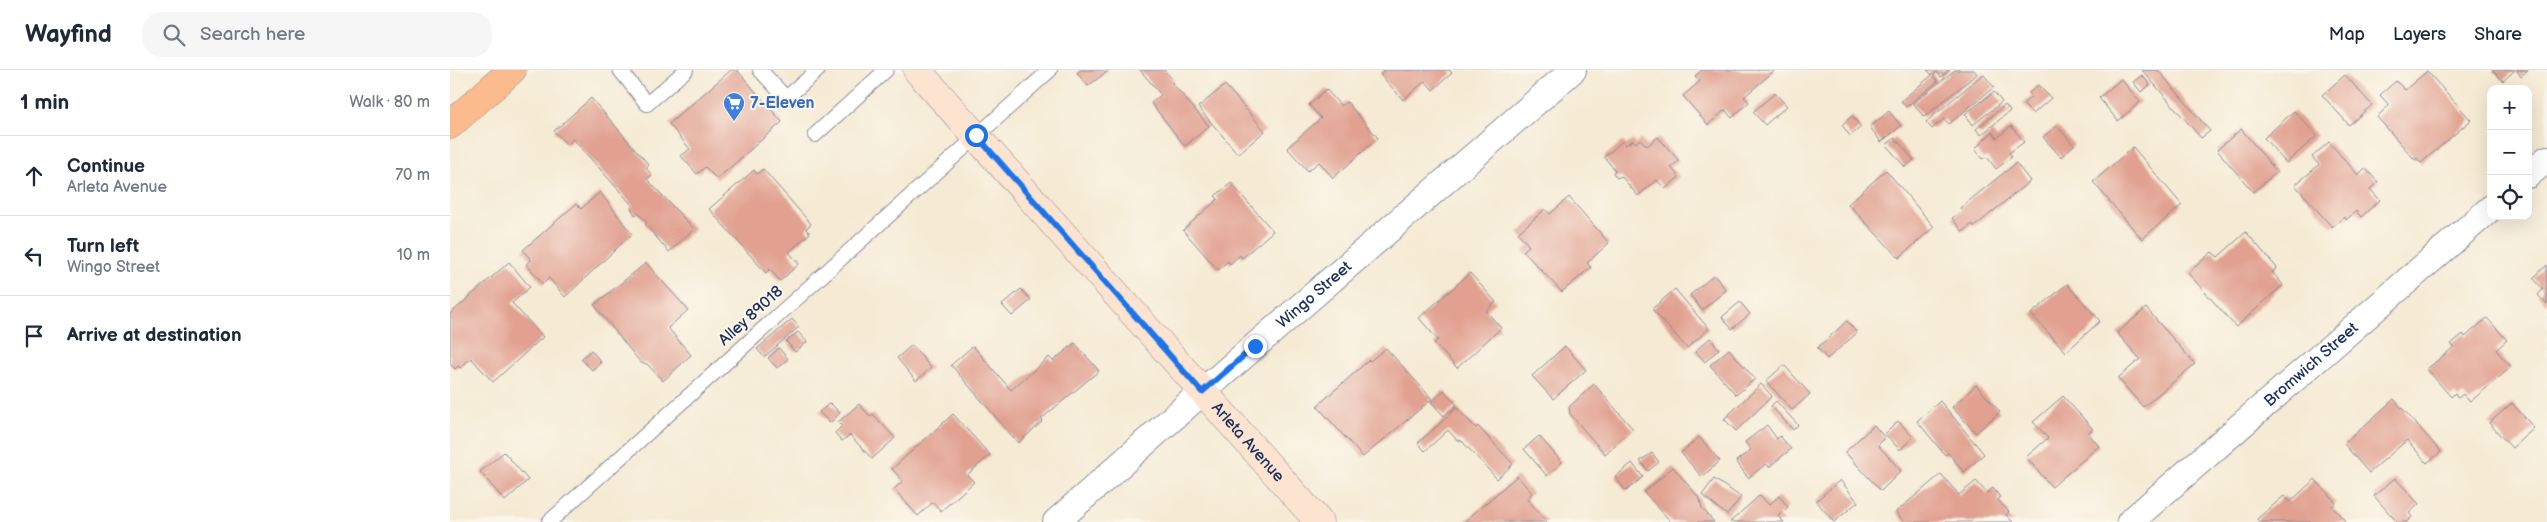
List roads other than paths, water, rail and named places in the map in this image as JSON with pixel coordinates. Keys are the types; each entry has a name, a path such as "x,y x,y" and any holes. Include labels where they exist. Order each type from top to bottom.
{"main road":[{"path":"450,125 512,70"},
{"name":"Arleta Avenue","path":"917,70 1319,522"}],"street":[{"name":"Wingo Street","path":"1056,522 1202,392 1573,70"},
{"path":"2532,172 2547,159"},
{"name":"Bromwich Street","path":"2130,522 2487,211"}],"lane":[{"path":"620,70 647,104 686,70"},
{"path":"760,70 786,98 818,70"},
{"path":"815,135 886,70"},
{"name":"Alley 89018","path":"549,522 1050,70"}],"place":[{"name":"7-Eleven","path":"734,122"}]}
